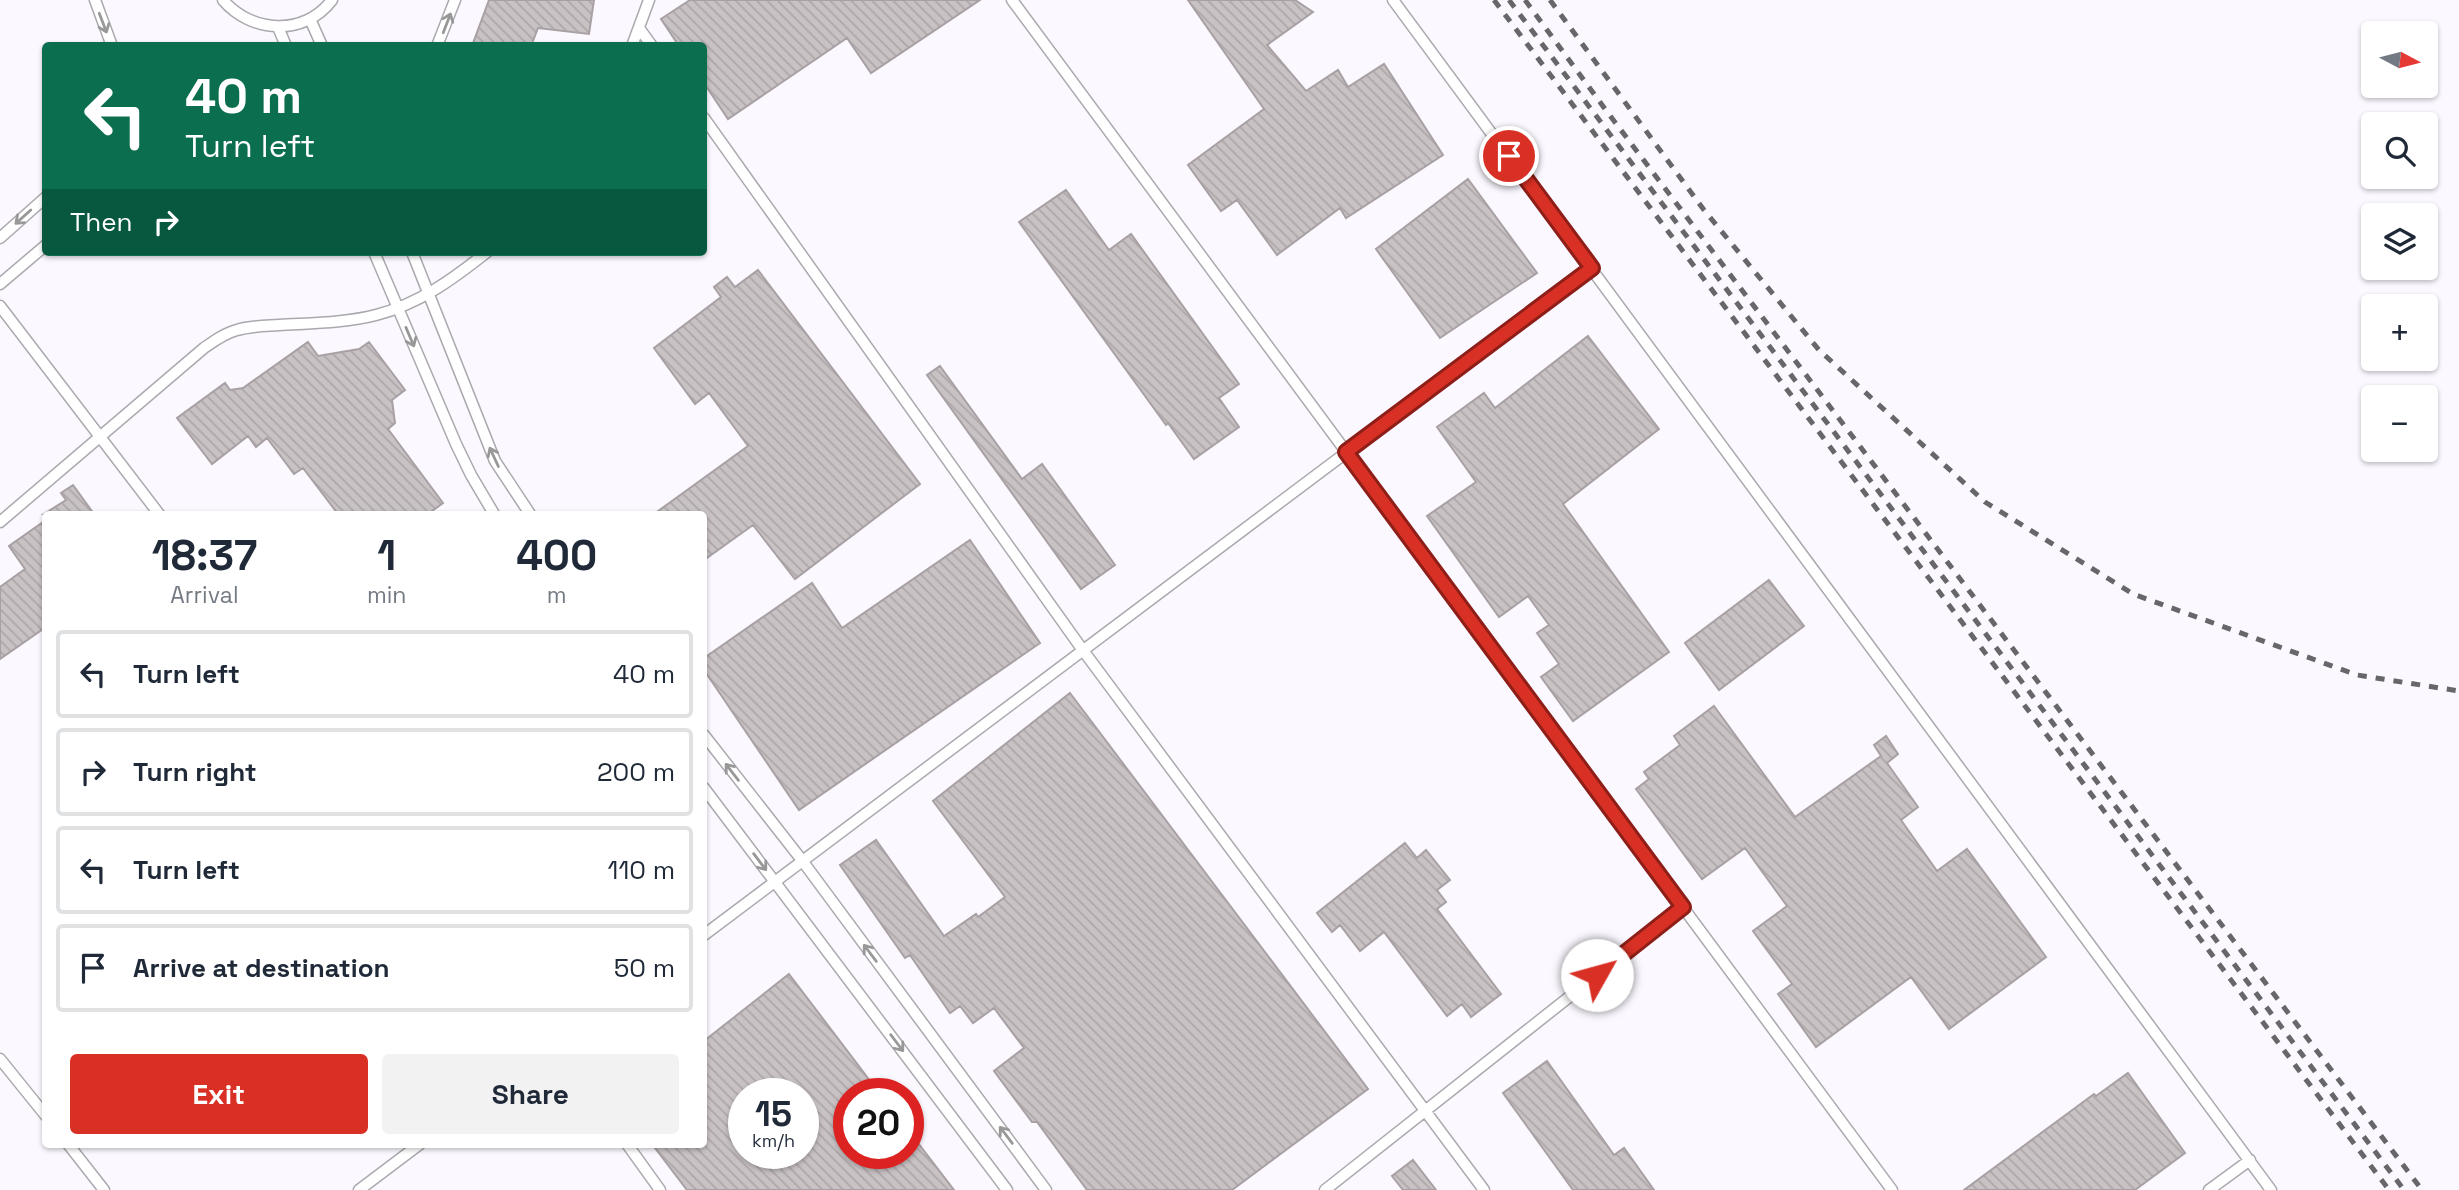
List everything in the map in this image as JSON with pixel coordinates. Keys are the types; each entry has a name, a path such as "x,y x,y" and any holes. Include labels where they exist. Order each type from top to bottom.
{"lane":[{"path":"95,0 111,42"},
{"path":"223,0 232,11 254,23 278,27 295,25 310,19 331,0"},
{"path":"439,42 455,0"},
{"path":"634,42 649,0"},
{"path":"1012,0 1892,1190"},
{"path":"1393,0 2271,1190"},
{"path":"310,19 320,42"},
{"path":"278,27 284,42"},
{"path":"639,28 649,42"},
{"path":"707,122 1082,649 1484,1190"},
{"path":"0,238 42,201"},
{"path":"0,284 42,248"},
{"path":"376,256 456,444 493,511"},
{"path":"414,256 495,461 528,511"},
{"path":"0,522 204,348 236,330 375,315 430,294 482,256"},
{"path":"707,932 1592,268"},
{"path":"0,306 157,511"},
{"path":"707,740 801,859 1046,1190"},
{"path":"707,792 1007,1190"},
{"path":"1325,1190 1683,907"},
{"path":"0,1059 42,1111"},
{"path":"71,1148 104,1190"},
{"path":"359,1190 415,1148"},
{"path":"630,1148 660,1190"},
{"path":"2209,1190 2250,1160"}],"building":[{"path":"489,0 594,0 589,34 538,28 533,42 473,42"},
{"path":"690,0 980,0 871,73 847,38 728,119 707,88 707,42 676,42 661,19"},
{"path":"1188,0 1295,0 1313,12 1267,45 1306,91 1338,70 1348,87 1384,64 1443,155 1346,218 1340,208 1277,255 1237,200 1221,211 1188,165 1264,109"},
{"path":"1468,179 1537,273 1440,338 1376,249"},
{"path":"1066,190 1109,250 1131,234 1239,384 1219,398 1239,427 1194,459 1168,423 1166,425 1019,222"},
{"path":"758,270 920,484 795,579 753,525 707,558 707,511 658,511 748,446 709,393 695,404 654,348 721,297 714,287 727,277 735,287"},
{"path":"1588,336 1659,429 1563,504 1669,652 1573,721 1541,677 1559,664 1537,633 1549,625 1528,596 1499,617 1427,516 1476,482 1437,427 1484,393 1495,408"},
{"path":"308,342 318,356 359,349 369,342 405,390 392,400 395,423 388,429 443,503 432,511 336,511 303,468 294,474 267,438 256,447 248,436 212,464 177,418 225,383 230,390 243,388"},
{"path":"940,366 1022,479 1042,464 1115,565 1081,589 927,375"},
{"path":"73,485 92,511 49,511 66,500 61,493"},
{"path":"42,523 42,630 0,659 0,587 25,569 9,546"},
{"path":"970,540 1040,643 799,810 707,674 707,656 812,583 842,628"},
{"path":"1769,580 1804,626 1719,690 1685,643"},
{"path":"1070,693 1368,1089 1232,1190 1087,1190 1037,1122 1032,1122 994,1071 1024,1048 994,1008 973,1023 960,1006 950,1013 910,955 905,958 840,865 876,840 944,936 976,914 978,917 1005,897 933,801"},
{"path":"1714,706 1795,817 1881,756 1874,745 1886,736 1898,754 1887,763 1918,807 1901,820 1937,871 1967,849 2046,957 1949,1029 1911,977 1816,1047 1778,994 1792,984 1753,931 1787,906 1745,848 1702,879 1636,789 1649,779 1644,772 1680,745 1674,736"},
{"path":"1405,843 1417,858 1426,850 1450,880 1437,890 1446,902 1437,909 1501,994 1471,1017 1462,1004 1447,1016 1384,932 1360,951 1340,925 1332,932 1317,913"},
{"path":"789,974 868,1078 833,1078 833,1169 924,1169 924,1151 954,1190 687,1190 655,1148 707,1148 707,1039"},
{"path":"1547,1061 1614,1155 1624,1148 1654,1190 1573,1190 1503,1093"},
{"path":"2128,1073 2185,1153 2135,1190 1964,1190 2094,1094 2096,1096"},
{"path":"1413,1160 1436,1190 1403,1190 1392,1176"}],"railway":[{"path":"1494,0 2389,1190"},
{"path":"1509,0 2404,1190"},
{"path":"1525,0 2422,1190"},
{"path":"1550,0 1704,210 1819,350 1985,502 2133,594 2357,675 2459,691"}],"route":[{"path":"1509,156 1592,268 1346,452 1683,907 1597,975"}]}
